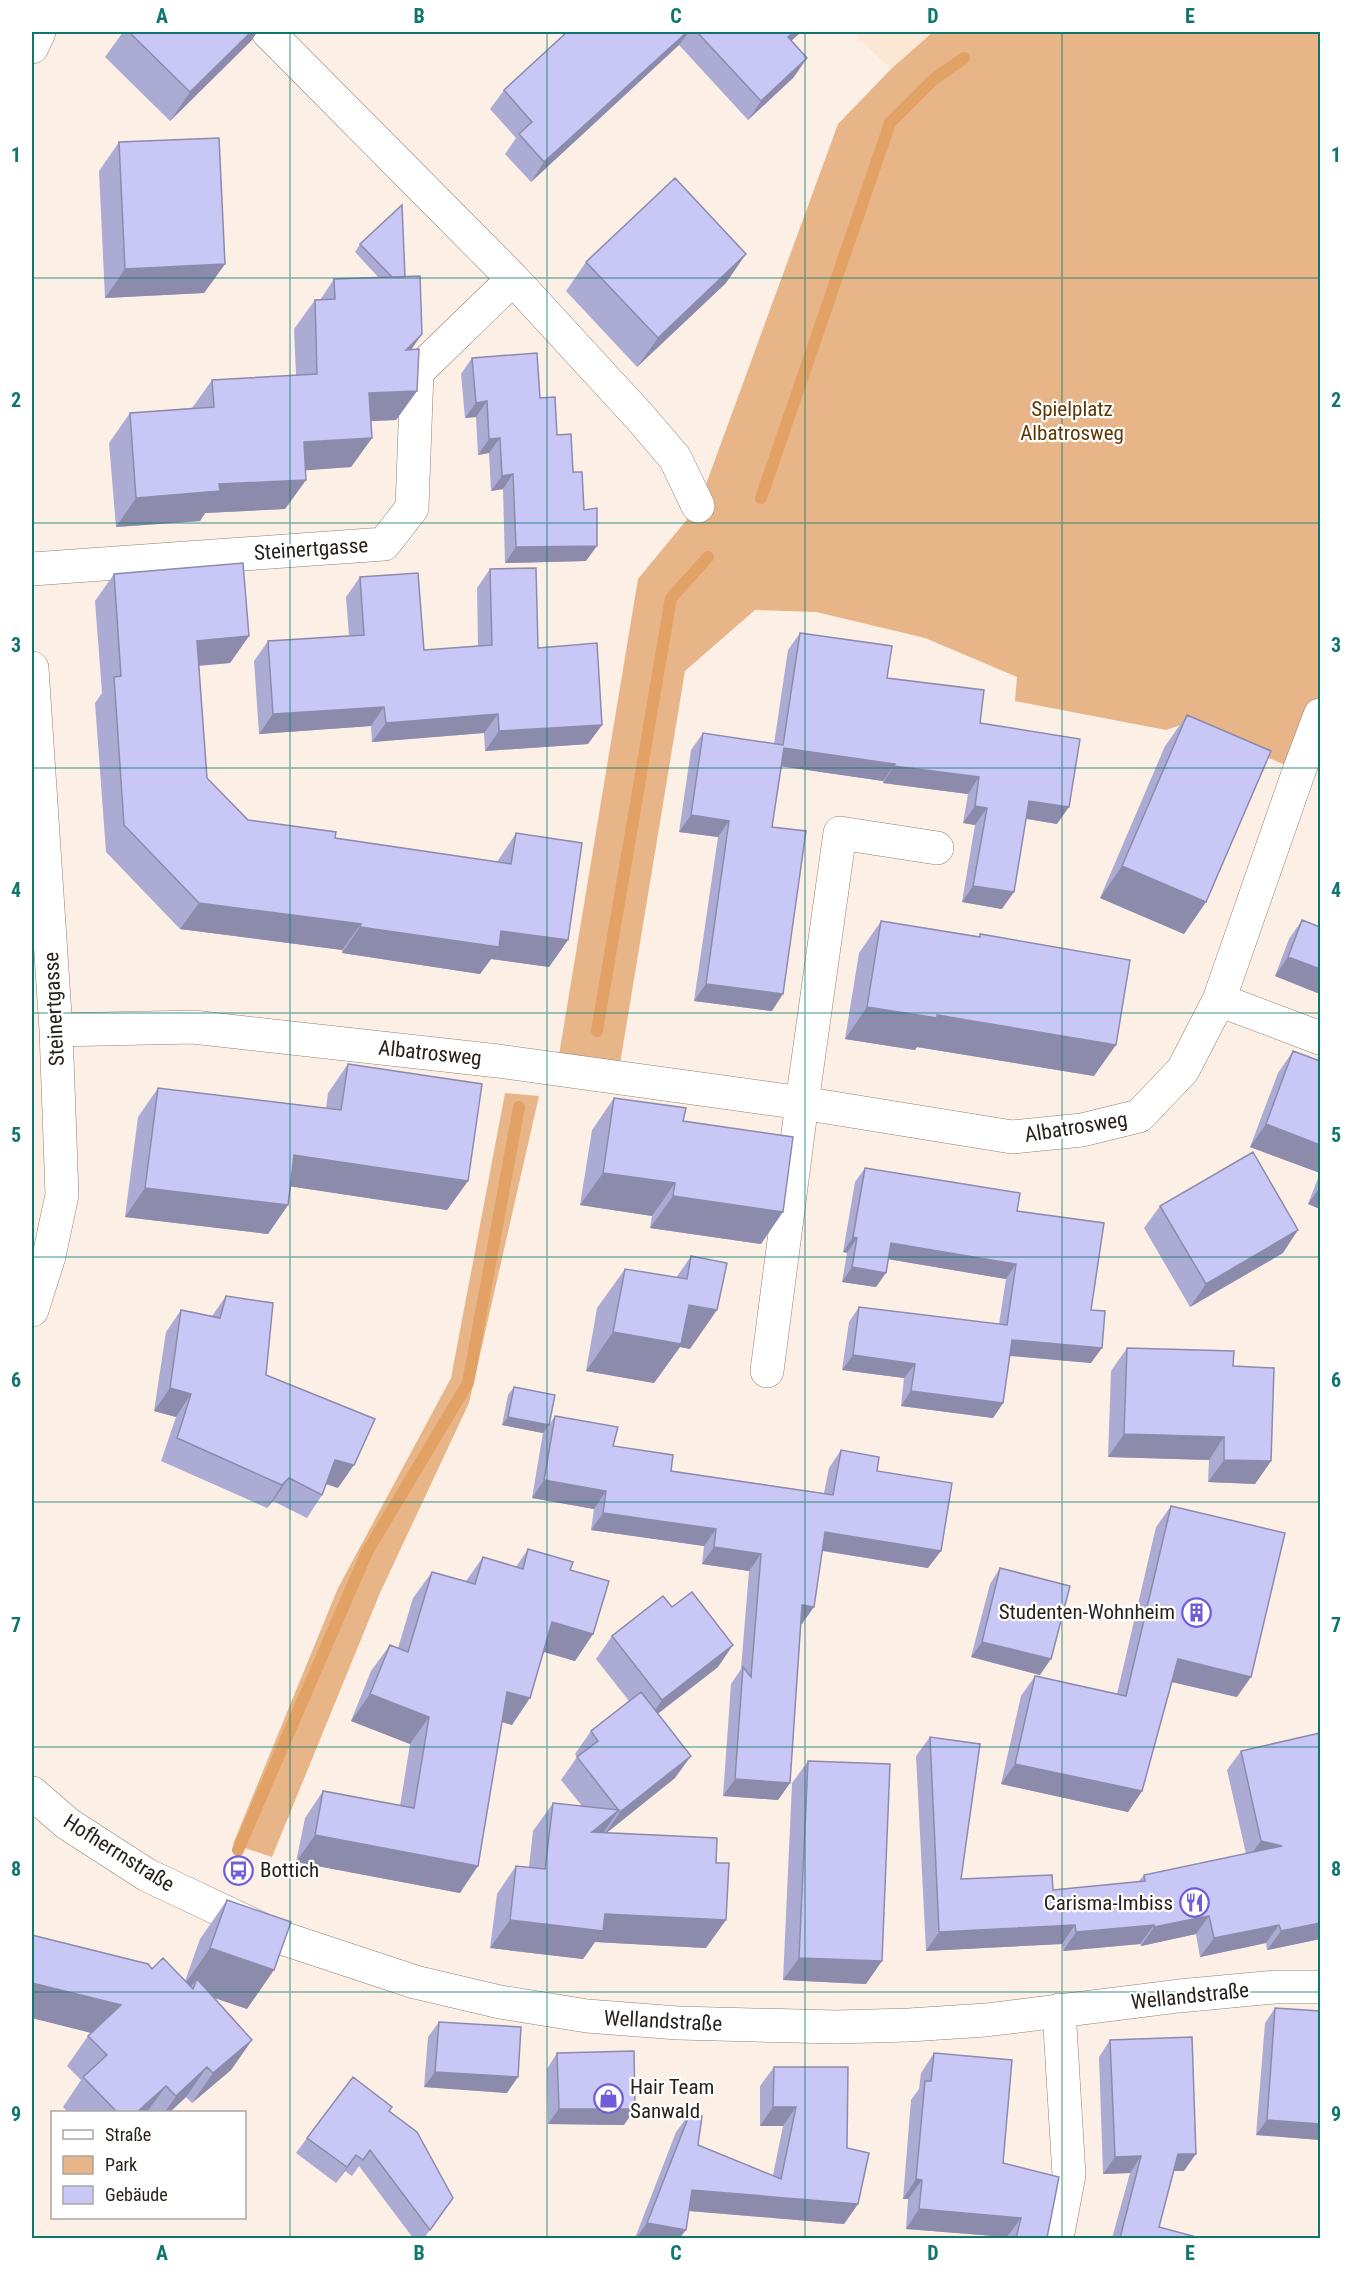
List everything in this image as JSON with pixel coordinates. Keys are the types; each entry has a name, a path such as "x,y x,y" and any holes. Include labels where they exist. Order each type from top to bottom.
{"street":[{"path":"32,47 39,32"},
{"path":"268,32 513,279 675,458 698,506"},
{"name":"Steinertgasse","path":"32,569 384,544 412,507 417,372 513,279"},
{"name":"Steinertgasse","path":"32,668 56,1030 62,1195 49,1256 32,1310"},
{"name":"Albatrosweg","path":"56,1030 193,1028 557,1067 1012,1137 1082,1130 1139,1116 1183,1070 1219,1000 1320,716"},
{"path":"767,1371 840,833 937,848"},
{"path":"1219,1000 1320,1038"},
{"name":"Hofherrnstraße","path":"32,1793 68,1824 147,1875 276,1936"},
{"name":"Wellandstraße","path":"276,1936 415,1982 500,2002 587,2016 678,2023 836,2027 909,2025 1275,1987 1320,1987"},
{"path":"1057,2238 1069,2175 1059,2010"}],"shaded area":[{"path":"852,32 933,32 891,69"}],"green space":[{"name":"Spielplatz Albatrosweg","path":"933,32 1320,32 1320,715 1299,771 1187,723 1166,730 1015,701 1017,677 925,638 816,612 755,610 685,671 618,1076 557,1067 638,579 698,506 838,124 891,69"},
{"path":"505,1093 539,1096 469,1403 380,1593 272,1857 233,1844 338,1588 451,1378"}],"building":[{"path":"129,32 251,32 190,92"},
{"path":"567,32 687,32 544,162 519,134 532,122 504,90"},
{"path":"697,32 794,32 788,37 807,58 761,101"},
{"path":"219,138 225,264 125,269 119,142"},
{"path":"675,178 746,254 658,338 586,262"},
{"path":"402,205 405,277 392,277 360,244"},
{"path":"420,276 422,334 406,350 419,349 417,391 369,393 372,438 304,442 306,480 219,484 220,491 136,498 130,413 214,407 212,380 317,374 315,300 335,299 334,279"},
{"path":"537,353 540,398 555,397 557,435 571,434 573,472 582,472 584,510 597,508 597,546 516,547 513,474 502,476 500,438 489,439 487,401 476,403 472,358"},
{"path":"243,563 249,636 197,641 207,778 248,820 336,832 335,838 511,864 516,833 582,843 568,940 501,931 499,947 360,927 361,924 199,903 124,825 114,677 121,676 114,574"},
{"path":"536,568 538,648 597,643 602,725 499,731 498,714 386,723 384,707 273,714 268,641 364,635 360,577 418,573 424,650 492,645 490,569"},
{"path":"800,633 892,646 887,678 984,690 980,723 1080,739 1069,807 1029,801 1014,892 973,886 987,808 975,806 979,777 784,748 772,827 806,831 783,994 706,984 729,821 691,815 703,733 783,745"},
{"path":"1187,715 1271,751 1206,902 1122,866"},
{"path":"1302,920 1320,927 1320,969 1288,957"},
{"path":"881,921 980,937 980,934 1130,960 1116,1045 937,1015 937,1018 867,1007"},
{"path":"1293,1051 1320,1061 1320,1145 1266,1124"},
{"path":"348,1064 482,1084 468,1181 294,1155 288,1205 145,1188 158,1088 341,1110"},
{"path":"614,1098 686,1108 683,1121 793,1137 783,1212 673,1196 675,1183 603,1173"},
{"path":"1253,1152 1298,1230 1206,1284 1160,1206"},
{"path":"865,1168 1020,1193 1017,1211 1104,1223 1091,1310 1105,1311 1102,1348 1012,1340 1003,1403 911,1391 915,1364 853,1355 859,1307 1007,1325 1016,1264 891,1243 886,1273 852,1267 857,1238 853,1237"},
{"path":"691,1256 727,1263 717,1310 689,1305 681,1344 613,1332 625,1269 687,1279"},
{"path":"226,1296 273,1303 266,1375 375,1419 354,1465 335,1460 322,1495 289,1478 282,1485 177,1438 191,1394 170,1388 181,1310 220,1318"},
{"path":"1127,1348 1234,1351 1233,1366 1274,1368 1271,1461 1224,1460 1224,1437 1124,1434"},
{"path":"514,1387 555,1395 549,1425 508,1417"},
{"path":"555,1416 618,1427 613,1446 673,1455 671,1471 833,1495 841,1450 879,1457 877,1471 952,1483 941,1551 825,1532 814,1607 802,1605 790,1783 735,1779 743,1667 751,1677 761,1554 714,1547 716,1529 603,1513 606,1491 544,1480"},
{"path":"1171,1506 1285,1533 1251,1677 1178,1659 1142,1791 1015,1764 1035,1676 1126,1696"},
{"path":"528,1549 573,1562 570,1570 609,1581 593,1634 552,1622 530,1698 507,1692 478,1866 315,1835 323,1791 414,1808 429,1717 370,1694 390,1645 408,1652 432,1572 475,1584 483,1557 523,1569"},
{"path":"1000,1568 1070,1586 1051,1659 982,1642"},
{"path":"692,1592 733,1645 662,1700 612,1636 663,1596 672,1607"},
{"path":"641,1692 691,1756 620,1812 577,1757 598,1741 591,1731"},
{"path":"1320,1733 1320,1923 1281,1931 1279,1925 1214,1938 1209,1916 1154,1927 1154,1925 1076,1932 1075,1925 939,1932 930,1737 980,1744 961,1879 1052,1875 1053,1890 1145,1881 1144,1875 1282,1846 1261,1841 1241,1751"},
{"path":"808,1761 890,1764 882,1961 799,1958"},
{"path":"553,1803 619,1810 592,1832 717,1838 716,1863 729,1863 726,1920 605,1914 603,1931 510,1920 516,1866 545,1869"},
{"path":"227,1900 291,1922 274,1970 210,1948"},
{"path":"32,1935 148,1964 152,1969 163,1958 193,1989 197,1979 252,2040 213,2073 207,2067 176,2096 166,2086 138,2111 116,2111 83,2077 107,2055 88,2036 121,2005 32,1983"},
{"path":"1275,2008 1320,2011 1320,2124 1267,2120"},
{"path":"439,2022 521,2027 518,2077 435,2072"},
{"path":"1192,2037 1196,2154 1178,2154 1159,2227 1200,2238 1120,2238 1141,2156 1115,2157 1110,2040"},
{"path":"634,2051 635,2109 559,2109 557,2053"},
{"path":"934,2053 1012,2060 1003,2163 1059,2177 1047,2238 1016,2238 1021,2218 919,2209 922,2180 916,2179 925,2081 931,2081"},
{"path":"774,2067 848,2067 847,2148 869,2153 858,2204 692,2190 686,2230 647,2223 690,2113 702,2116 698,2145 781,2179 796,2107 773,2107"},
{"path":"353,2077 392,2107 389,2111 417,2132 453,2198 430,2230 370,2150 363,2160 356,2155 347,2167 307,2138"}],"waterway":[{"path":"761,498 890,123 934,79 964,58"},
{"path":"597,1031 671,598 708,557"},
{"path":"238,1850 367,1552 468,1383 519,1107"}],"place":[{"name":"Studenten-Wohnheim","path":"1196,1612"},
{"name":"Bottich","path":"239,1870"},
{"name":"Carisma-Imbiss","path":"1194,1903"},
{"name":"Hair Team Sanwald","path":"609,2099"}]}
